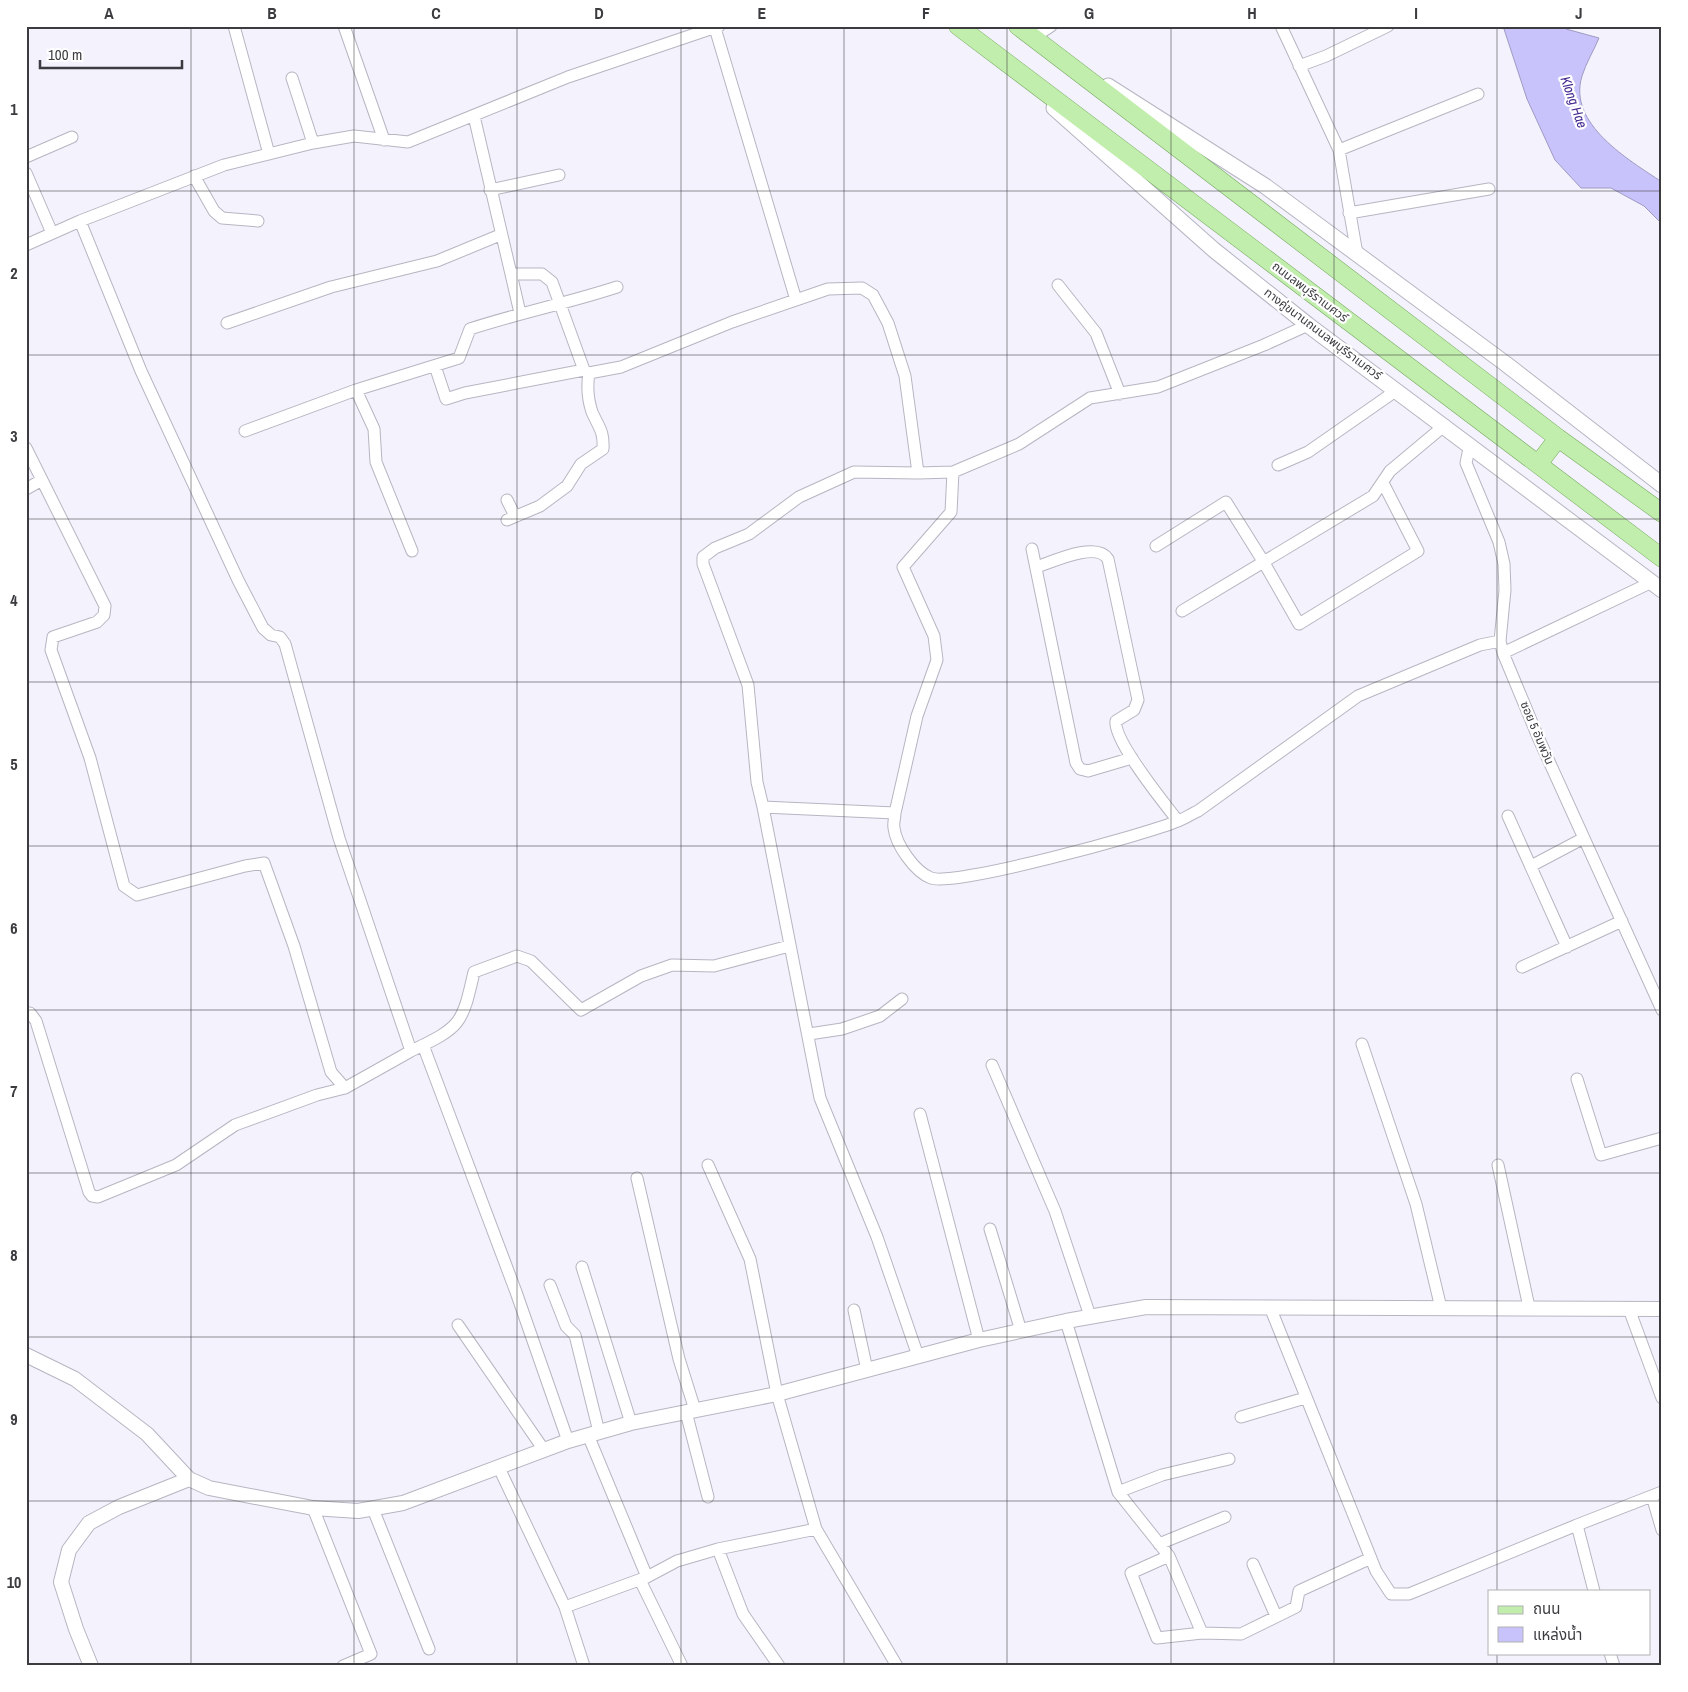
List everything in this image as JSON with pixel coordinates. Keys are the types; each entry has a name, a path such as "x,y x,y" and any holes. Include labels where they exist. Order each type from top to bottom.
{"main road":[{"name":"ถนนลพบุรีราเมศวร์","path":"958,26 1000,60 1539,463 1662,558"},
{"path":"1018,26 1558,438 1662,513"},
{"path":"1033,38 1265,186 1506,364 1662,485"},
{"name":"ทางคู่ขนานถนนลพบุรีราเมศวร์","path":"1000,60 1214,250 1308,325 1470,444 1657,586"},
{"path":"1539,463 1558,438"}],"street":[{"path":"234,26 269,154"},
{"path":"344,26 384,140"},
{"path":"1033,38 1051,26"},
{"path":"1281,26 1339,150 1357,254"},
{"path":"1299,66 1326,56 1388,26"},
{"path":"26,245 80,221 224,165 313,143 354,136 408,142 568,76 717,27 796,300"},
{"path":"292,78 313,143"},
{"path":"1339,150 1478,94"},
{"path":"474,116 500,235 520,313"},
{"path":"26,157 72,137"},
{"path":"26,174 52,233"},
{"path":"490,190 559,175"},
{"path":"194,176 214,211 222,218 258,221"},
{"path":"1349,213 1488,189"},
{"path":"80,221 141,372 238,580 263,628 271,635 280,637 285,644 339,838 411,1051"},
{"path":"227,323 331,287 437,261 500,235"},
{"path":"507,500 511,518 540,506 568,486 581,464 603,449 604,434 592,411 586,371 552,282 542,274 511,274"},
{"path":"1058,285 1096,333 1120,394"},
{"path":"245,432 356,390 459,358 470,329 520,313 562,305 617,287"},
{"path":"435,366 446,399 465,393 586,371 621,367 732,322 828,289 862,288 873,295 888,323 904,376 918,473"},
{"path":"918,1356 877,1238 820,1098 809,1034 789,946 757,782 748,685 703,564 703,557 715,548 749,534 799,497 854,472 953,472 1019,444 1090,398 1158,387 1264,345 1308,325"},
{"path":"356,390 374,429 376,462 412,551"},
{"path":"1278,465 1308,452 1397,390"},
{"path":"1182,611 1373,496 1390,471 1445,426"},
{"name":"ซอย 5 อัมพวัน","path":"1470,444 1466,463 1499,542 1504,564 1500,641 1503,653 1662,1010"},
{"path":"26,448 105,606 104,615 97,622 53,637 51,650 90,758 124,886 137,896 245,866 264,863 294,946 331,1072 345,1088"},
{"path":"953,472 950,512 903,566 934,636 937,660 917,716 895,813 894,829 910,862 918,871 933,879 964,877 1069,854 1178,822 1198,811 1358,696 1480,645 1500,641"},
{"path":"26,489 42,480"},
{"path":"1156,546 1226,502 1299,624 1418,551 1383,483"},
{"path":"1032,549 1076,763 1080,769 1088,771 1132,758"},
{"path":"1037,567 1062,558 1097,550 1104,553 1108,559 1138,700 1134,710 1116,721 1115,727 1132,758 1178,822"},
{"path":"1503,653 1657,586"},
{"path":"763,807 895,813"},
{"path":"1508,816 1567,947"},
{"path":"1531,866 1584,838"},
{"path":"1522,967 1622,921"},
{"path":"26,1013 30,1013 36,1021 89,1192 92,1196 98,1197 176,1166 235,1125 317,1095 345,1088 457,1026 466,1010 474,972 517,956 531,961 581,1010 641,976 672,965 714,966 789,946"},
{"path":"809,1034 842,1029 880,1016 902,999"},
{"path":"1362,1044 1416,1204 1440,1308"},
{"path":"423,1045 516,1292 568,1441"},
{"path":"992,1065 1056,1211 1090,1316"},
{"path":"1577,1079 1601,1155 1662,1138"},
{"path":"920,1114 979,1340"},
{"path":"708,1165 750,1259 776,1394 816,1529 897,1666"},
{"path":"1498,1165 1529,1307"},
{"path":"637,1178 679,1359 708,1497"},
{"path":"990,1229 1021,1331"},
{"path":"582,1267 595,1315 632,1423"},
{"path":"550,1284 566,1326 575,1335 594,1434 643,1578 682,1666"},
{"path":"26,1355 75,1379 133,1423 147,1434 189,1479 209,1488 313,1508 358,1511 403,1503 568,1441 632,1423 776,1394 979,1340 1066,1320 1146,1307 1662,1309"},
{"path":"1270,1307 1376,1571 1391,1594 1409,1594 1657,1494 1662,1530"},
{"path":"1629,1309 1662,1398"},
{"path":"854,1310 867,1370"},
{"path":"1066,1320 1118,1492 1169,1556 1202,1633"},
{"path":"458,1325 544,1450"},
{"path":"1241,1417 1305,1398"},
{"path":"1118,1492 1162,1475 1229,1459"},
{"path":"499,1468 565,1607 584,1666"},
{"path":"92,1666 76,1629 61,1582 69,1550 89,1523 119,1507 189,1479"},
{"path":"313,1508 371,1654 343,1666"},
{"path":"373,1509 429,1648"},
{"path":"1159,1544 1225,1517"},
{"path":"1577,1525 1594,1590"},
{"path":"565,1607 643,1578 677,1561 718,1549 816,1529"},
{"path":"718,1549 743,1614 779,1666"},
{"path":"1169,1556 1131,1573 1157,1638 1202,1633 1241,1634 1296,1607 1299,1591 1371,1558"},
{"path":"1253,1564 1276,1616"},
{"path":"1610,1654 1614,1666"}],"water":[{"name":"Klong Hae","path":"1503,26 1565,26 1566,29 1599,38 1582,76 1580,93 1584,110 1592,125 1604,139 1633,163 1662,182 1662,224 1644,206 1611,188 1581,188 1555,160 1527,99"}]}
